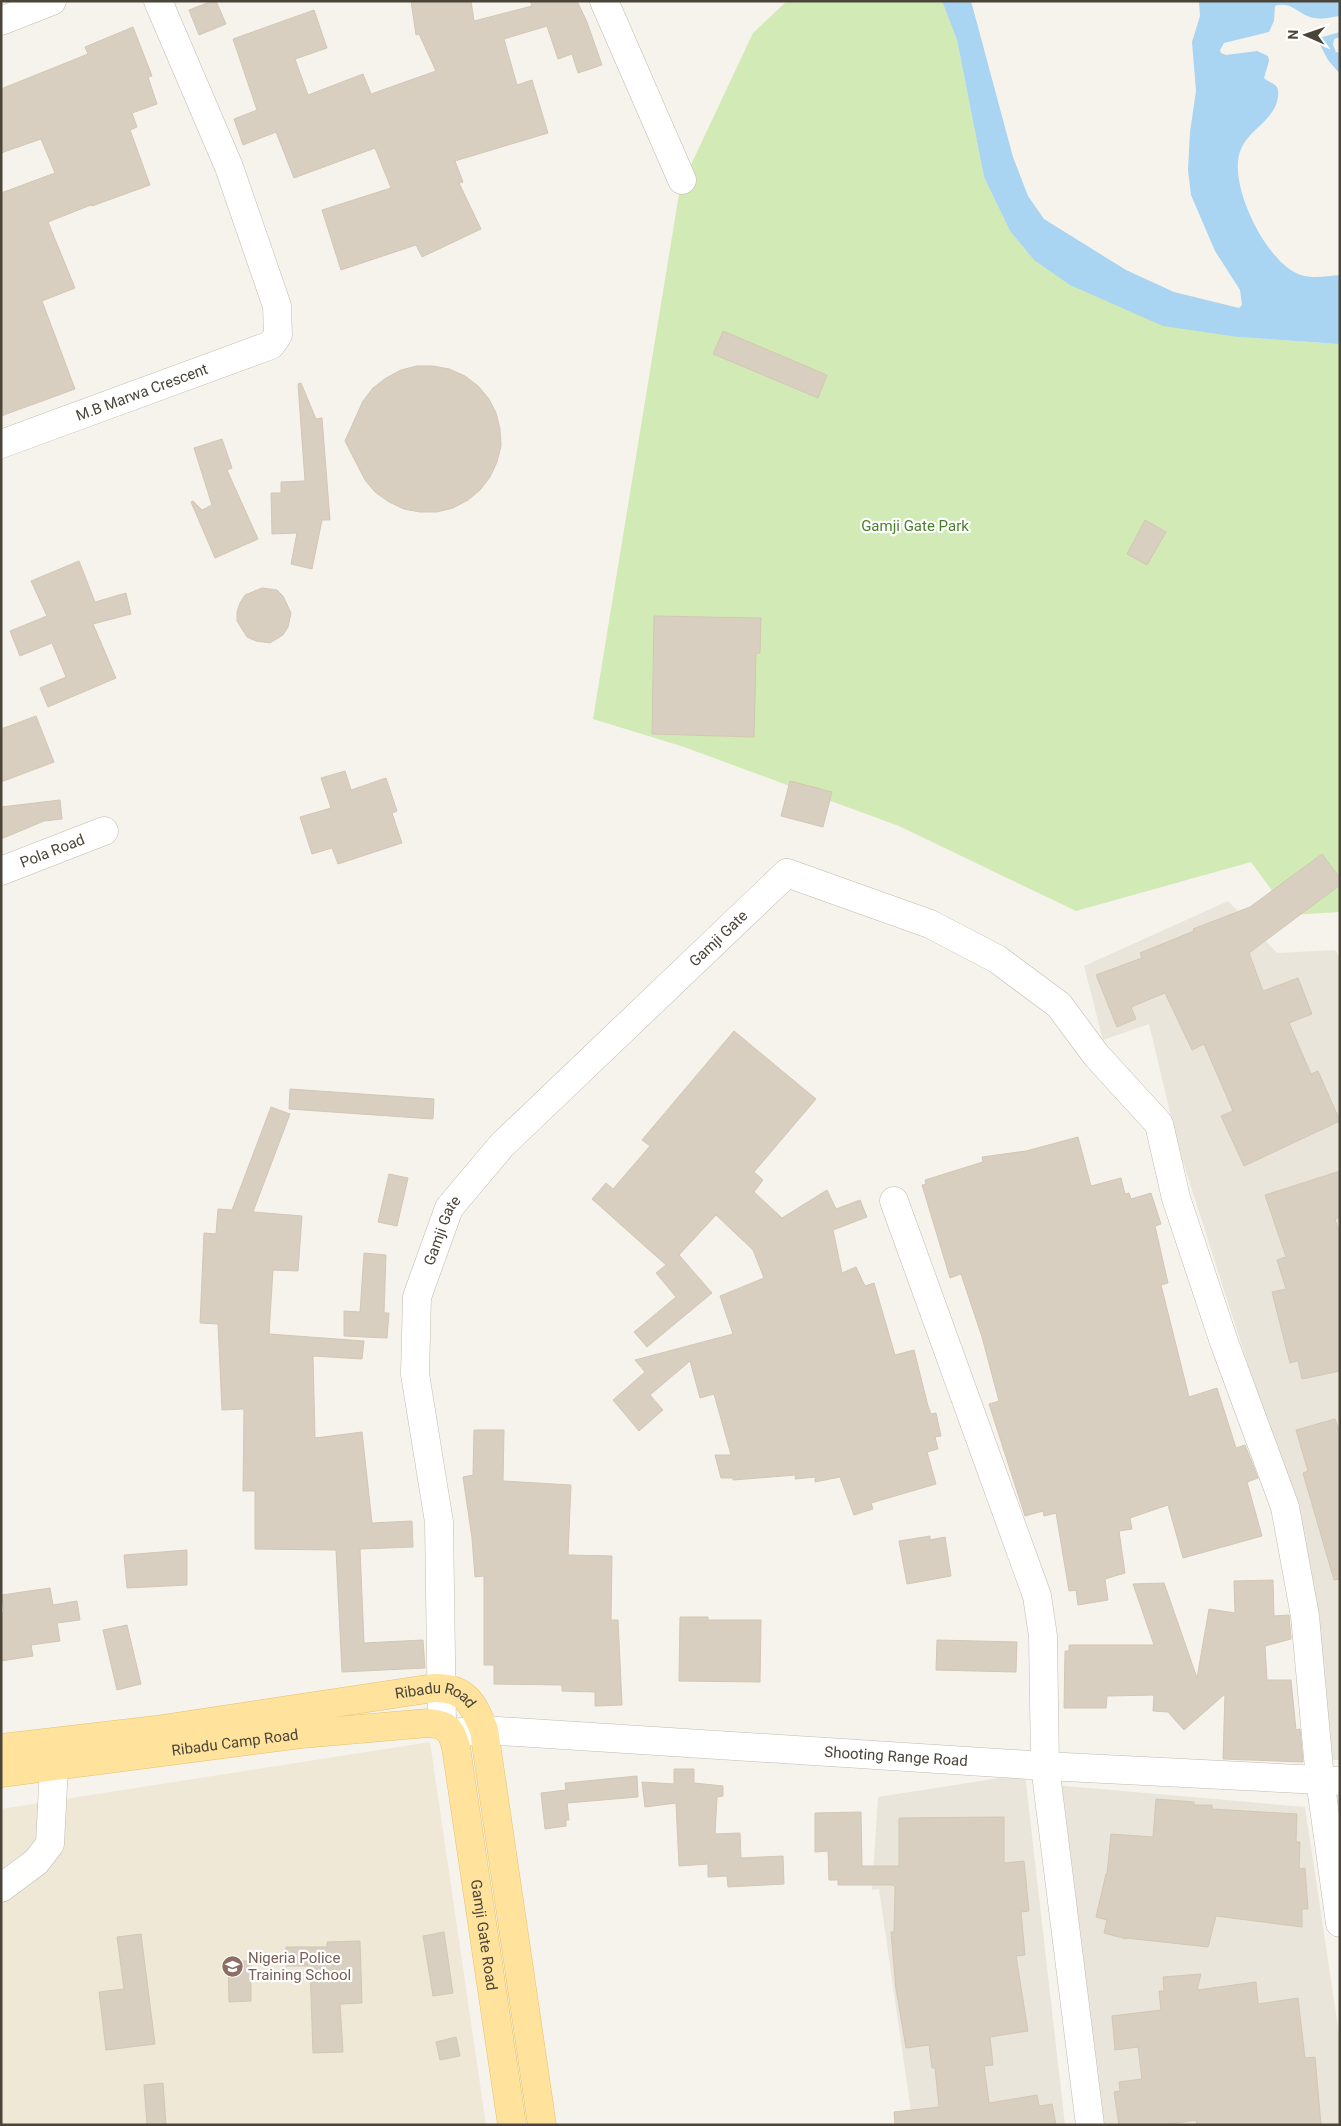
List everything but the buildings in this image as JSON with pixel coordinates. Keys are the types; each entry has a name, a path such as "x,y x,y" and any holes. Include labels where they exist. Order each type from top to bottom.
{"main road":[{"name":"Ribadu Road","path":"1,1748 156,1730 440,1687 457,1690 475,1708 484,1730 542,2125"},
{"name":"Ribadu Camp Road","path":"1,1774 301,1734 428,1723 450,1735"},
{"name":"Gamji Gate Road","path":"450,1735 512,2125"}],"street":[{"path":"1,21 52,1"},
{"name":"M.B Marwa Crescent","path":"1,444 270,345 278,335 277,306 229,167 158,1"},
{"path":"604,1 682,180"},
{"name":"Pola Road","path":"1,871 104,831"},
{"name":"Gamji Gate","path":"450,1735 440,1687 439,1522 415,1374 418,1297 449,1208 502,1145 787,873 930,924 997,959 1059,1005 1096,1055 1159,1124 1176,1198 1224,1342 1285,1507 1305,1616 1330,1780"},
{"path":"894,1201 1037,1596 1043,1636 1045,1766 1090,2125"},
{"name":"Shooting Range Road","path":"450,1735 484,1730 1045,1766 1330,1780"},
{"path":"1,1888 36,1862 50,1844 54,1767"},
{"path":"1330,1780 1340,1923"}],"shaded area":[{"path":"1228,901 1277,953 1335,950 1340,958 1340,1760 1332,1760 1286,1484 1178,1146 1149,1024 1103,1040 1084,966"},
{"name":"Nigeria Police Training School","path":"430,1742 486,2125 1,2125 1,1809"},
{"path":"1025,1774 1065,2125 913,2125 879,1889 872,1890 878,1797"},
{"path":"1054,1785 1305,1807 1340,2040 1340,2125 1103,2125"}],"green space":[{"name":"Gamji Gate Park","path":"787,1 942,1 957,40 984,177 1010,231 1034,260 1238,337 1340,344 1340,912 1290,915 1251,862 1076,911 899,826 684,747 593,719 680,188 753,33"}],"water":[{"path":"942,1 971,1 1013,157 1028,196 1044,219 1126,270 1174,292 1239,308 1242,305 1240,290 1215,251 1191,195 1188,170 1190,132 1196,91 1192,42 1200,16 1199,1 1340,1 1340,16 1324,19 1309,17 1286,5 1275,6 1274,21 1269,32 1224,43 1220,50 1221,53 1226,55 1257,51 1268,56 1269,61 1264,78 1277,87 1278,97 1272,112 1241,149 1238,163 1239,181 1244,201 1263,239 1275,256 1288,268 1301,275 1310,277 1340,275 1340,344 1238,337 1163,326 1070,285 1034,260 1010,231 984,177 957,40"},
{"path":"1340,32 1340,37 1334,39 1333,45 1336,52 1340,53 1340,74 1328,60 1318,41 1319,38"}],"place":[{"name":"Nigeria Police Training School","path":"232,1967"}]}
